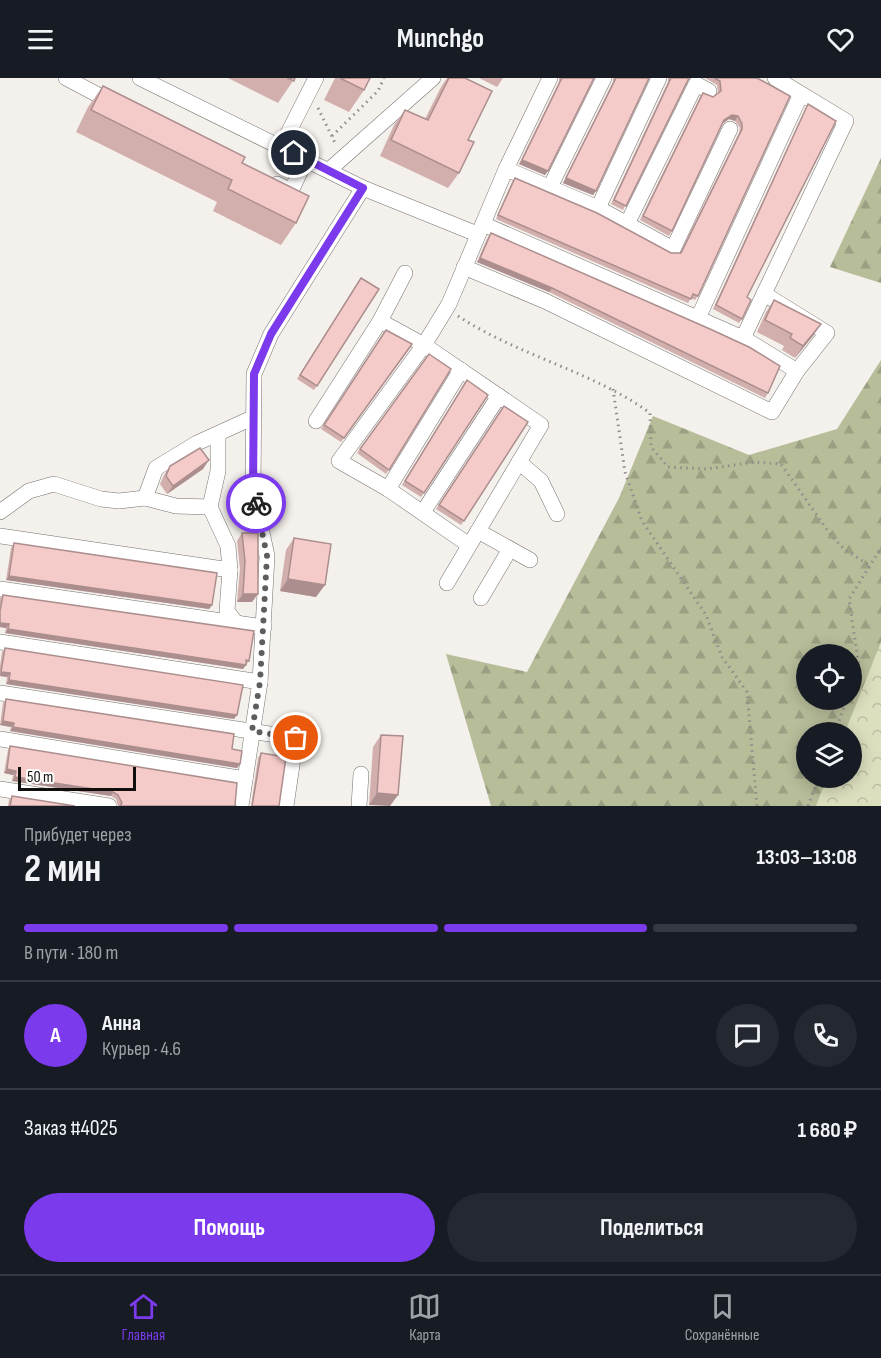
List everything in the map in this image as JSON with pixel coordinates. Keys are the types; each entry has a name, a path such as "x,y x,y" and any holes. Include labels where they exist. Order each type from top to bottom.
{"street":[{"path":"66,78 131,112"},
{"path":"140,78 363,188 480,229 698,318 743,338 797,371"},
{"path":"329,170 433,78"},
{"path":"469,546 388,489 339,461 424,345 446,309 506,169 550,78"},
{"path":"550,187 604,78"},
{"path":"598,208 659,78"},
{"path":"743,338 846,121 775,78"},
{"path":"281,147 313,84"},
{"path":"627,224 696,84 709,91"},
{"path":"698,318 801,94"},
{"path":"506,169 598,208 673,249 730,129"},
{"path":"259,175 291,191 306,159"},
{"path":"241,806 260,682 267,556 253,490 254,374 271,334 363,188"},
{"path":"464,267 545,301 772,412 797,371 827,333 764,294"},
{"path":"316,421 380,321 405,273"},
{"path":"380,321 424,345 541,425 447,583"},
{"path":"388,489 461,370"},
{"path":"423,512 499,396"},
{"path":"146,498 156,468 197,443 252,418"},
{"path":"218,435 218,471 210,507 228,546 230,570 227,611 236,623"},
{"path":"519,462 541,481 557,514"},
{"path":"0,512 29,491 54,484 101,499 119,501 146,498 176,506 210,507"},
{"path":"478,531 530,560"},
{"path":"0,536 230,570"},
{"path":"481,598 510,549"},
{"path":"0,589 264,627"},
{"path":"0,642 260,682"},
{"path":"0,693 296,738 286,806"},
{"path":"0,740 245,779"},
{"path":"359,806 361,774"},
{"path":"0,784 1,806"},
{"path":"0,789 109,806"}],"path":[{"path":"332,136 378,91 384,78"},
{"path":"313,84 332,136 343,157"},
{"path":"446,309 533,356 613,389 650,413 651,447 668,467 707,469 754,462 781,464 830,534 844,549 870,566"},
{"path":"613,389 625,472 642,521 706,615 722,657 747,692 757,806"},
{"path":"856,644 849,599 881,548"},
{"path":"808,806 815,788"}],"green space":[{"path":"881,158 881,283 830,267"},
{"path":"881,360 881,806 491,806 446,654 527,672 619,498 653,416 749,455 837,429"},
{"path":"881,642 881,806 816,806 823,788 862,788 862,722 849,722 854,710 862,710 862,690"}],"building":[{"path":"340,78 370,78 364,90"},
{"path":"449,78 465,78 492,91 468,140 474,142 459,173 391,140 405,110 428,120"},
{"path":"562,78 594,78 548,171 522,160"},
{"path":"616,78 649,78 596,191 566,178"},
{"path":"671,78 689,78 626,206 614,200"},
{"path":"714,78 757,78 790,96 698,296 693,294 691,299 498,215 515,178 597,213 671,253 681,253 742,129 738,116 732,115 724,120 672,231 643,216 703,93 713,97 721,91 720,81"},
{"path":"103,86 245,157 242,163 309,196 296,223 228,189 232,180 91,110"},
{"path":"808,104 836,121 747,297 751,300 742,319 716,305"},
{"path":"491,233 749,347 780,366 768,393 552,288 480,258"},
{"path":"361,278 379,289 317,386 300,375"},
{"path":"774,300 821,324 803,346 790,338 792,334 765,320"},
{"path":"386,330 412,344 344,438 324,425"},
{"path":"429,354 451,369 389,470 360,449"},
{"path":"467,380 488,395 424,493 405,481"},
{"path":"504,406 528,422 464,521 439,505"},
{"path":"200,448 209,460 173,486 166,476 170,466"},
{"path":"242,533 258,533 258,594 243,594 245,561"},
{"path":"294,538 331,544 325,585 288,579"},
{"path":"14,543 217,573 212,605 9,576"},
{"path":"3,595 254,631 249,661 246,660 246,665 8,629 9,624 0,623"},
{"path":"5,648 243,685 237,715 9,680 10,673 1,672"},
{"path":"6,699 234,734 232,749 242,751 240,764 13,727 14,723 3,721"},
{"path":"381,735 403,736 398,795 377,793"},
{"path":"10,746 237,783 236,806 120,806 122,803 118,795 113,792 15,777 16,771 7,769"},
{"path":"261,753 286,757 279,806 252,806"},
{"path":"12,796 75,806 10,806"}],"way so far":[{"path":"256,503 267,556 260,682 252,731 296,738"}],"route":[{"path":"256,503 253,490 254,374 271,334 363,188 294,153"}]}
